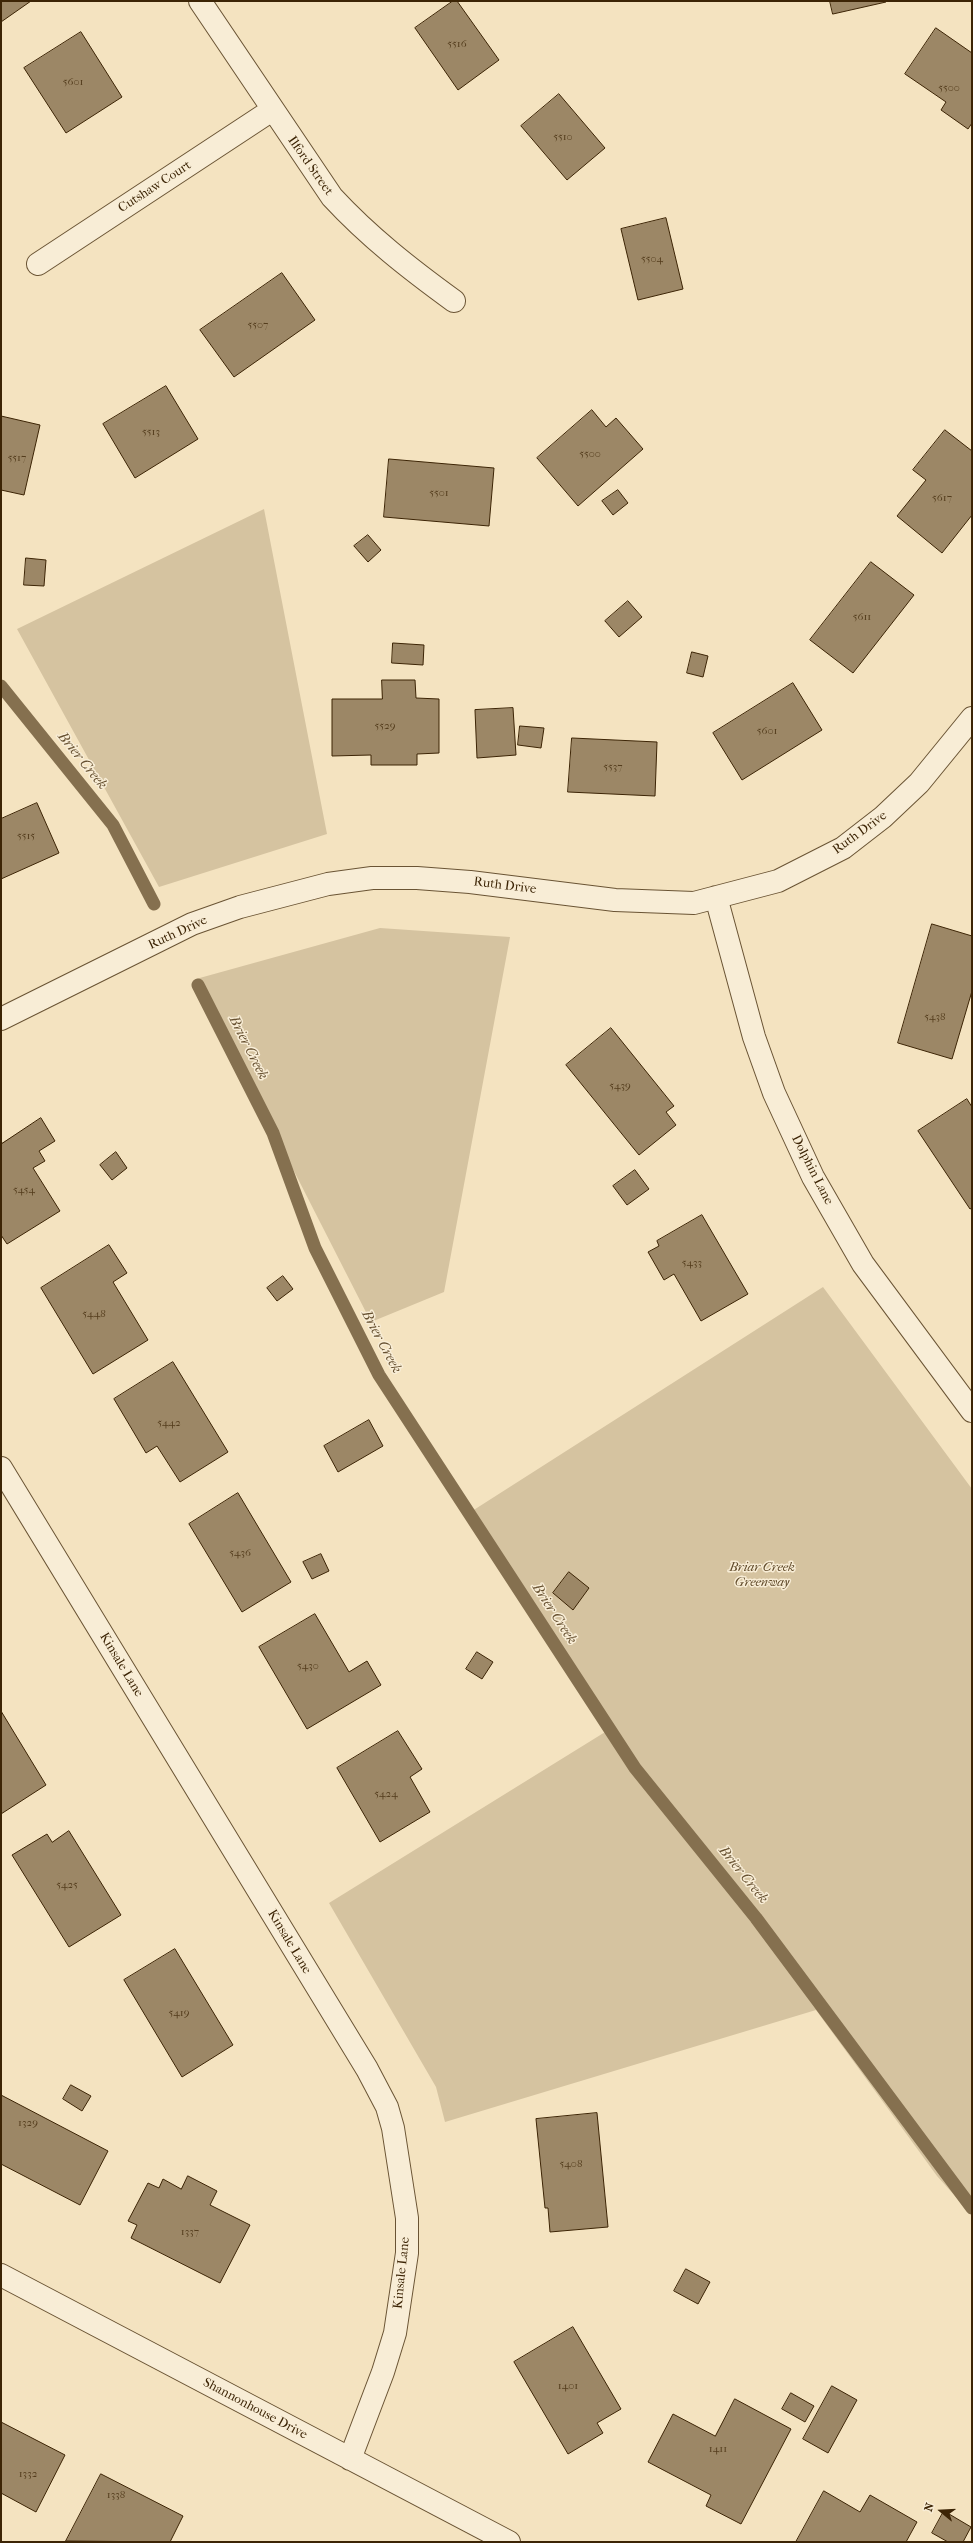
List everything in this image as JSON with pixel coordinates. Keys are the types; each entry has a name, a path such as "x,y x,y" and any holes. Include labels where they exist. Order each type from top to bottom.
{"street":[{"name":"Ilford Street","path":"200,1 332,197 357,225 395,258 454,301"},
{"name":"Cutshaw Court","path":"38,264 272,110"},
{"name":"Ruth Drive","path":"1,1019 192,924 240,907 328,884 372,878 417,878 470,882 615,900 694,903 778,881 843,848 883,817 919,782 972,718"},
{"name":"Dolphin Lane","path":"716,897 754,1037 774,1093 813,1177 863,1264 972,1411"},
{"name":"Kinsale Lane","path":"1,1468 363,2062 387,2107 393,2128 407,2218 407,2253 395,2333 383,2372 350,2459"},
{"name":"Shannonhouse Drive","path":"1,2275 509,2542"}],"green space":[{"path":"264,509 327,834 159,887 17,629"},
{"path":"380,928 510,937 444,1292 371,1322 196,979"},
{"name":"Briar Creek Greenway","path":"823,1287 972,1489 972,2215 937,2176 816,2010 445,2122 436,2087 329,1903 610,1729 469,1513"}],"building":[{"path":"1,1 31,1 1,22"},
{"path":"453,1 457,1 499,60 458,90 415,28"},
{"path":"830,1 885,1 886,2 833,14"},
{"path":"936,28 972,53 972,123 968,129 941,110 946,102 905,74"},
{"path":"81,32 122,97 66,133 24,68"},
{"path":"559,94 605,148 567,180 521,126"},
{"path":"666,218 683,289 638,300 621,229"},
{"path":"282,273 315,320 234,377 200,330"},
{"path":"166,386 198,439 135,478 103,424"},
{"path":"592,410 606,427 616,418 643,449 578,506 537,458"},
{"path":"1,416 40,425 24,495 1,490"},
{"path":"945,430 972,451 972,515 942,553 897,516 926,480 913,470"},
{"path":"389,459 494,468 489,526 384,517"},
{"path":"618,490 628,503 613,515 602,501"},
{"path":"368,535 381,550 368,562 354,546"},
{"path":"26,558 46,560 44,586 24,585"},
{"path":"871,562 914,595 853,673 810,640"},
{"path":"628,601 642,617 619,637 605,621"},
{"path":"393,643 424,645 423,665 392,663"},
{"path":"692,652 708,656 703,677 687,673"},
{"path":"382,680 415,680 416,698 439,699 439,753 417,754 417,765 371,765 371,755 332,756 332,699 382,699"},
{"path":"793,683 822,730 742,780 713,733"},
{"path":"513,708 516,755 477,758 475,710"},
{"path":"520,726 544,728 541,748 518,745"},
{"path":"572,738 657,742 655,796 568,792"},
{"path":"37,803 59,853 1,879 1,819"},
{"path":"932,924 972,936 972,991 952,1059 898,1043"},
{"path":"611,1028 674,1106 666,1112 676,1125 639,1155 566,1065"},
{"path":"967,1099 972,1107 972,1208 970,1209 918,1131"},
{"path":"41,1118 55,1141 39,1151 45,1161 33,1168 60,1211 7,1244 1,1235 1,1141 2,1143"},
{"path":"116,1152 127,1168 112,1180 100,1165"},
{"path":"635,1170 649,1189 627,1205 613,1186"},
{"path":"702,1215 748,1294 701,1321 674,1274 664,1280 648,1252 659,1246 657,1241"},
{"path":"109,1245 127,1273 113,1282 148,1340 93,1374 41,1288"},
{"path":"283,1276 293,1289 277,1301 267,1288"},
{"path":"173,1362 228,1452 180,1482 157,1446 146,1453 114,1399"},
{"path":"369,1420 383,1446 338,1472 324,1446"},
{"path":"238,1493 291,1582 242,1612 189,1524"},
{"path":"321,1554 329,1571 312,1579 303,1562"},
{"path":"569,1572 589,1588 573,1610 553,1593"},
{"path":"315,1614 349,1672 367,1661 381,1685 307,1729 259,1647"},
{"path":"477,1652 493,1662 482,1679 466,1669"},
{"path":"1,1711 46,1785 1,1814"},
{"path":"398,1731 422,1769 410,1777 430,1812 380,1842 337,1768"},
{"path":"69,1831 121,1915 69,1947 12,1855 47,1834 52,1842"},
{"path":"175,1949 233,2045 182,2077 124,1980"},
{"path":"71,2085 91,2096 82,2111 63,2099"},
{"path":"1,2095 108,2151 80,2205 1,2164"},
{"path":"597,2113 608,2227 550,2232 548,2208 545,2208 536,2119"},
{"path":"188,2176 217,2191 210,2205 250,2225 220,2283 131,2238 137,2225 128,2221 148,2183 159,2188 163,2179 181,2189"},
{"path":"686,2269 710,2282 698,2304 674,2291"},
{"path":"573,2327 621,2409 597,2423 603,2433 568,2454 514,2362"},
{"path":"832,2386 857,2400 828,2453 803,2439"},
{"path":"791,2393 814,2406 805,2422 782,2409"},
{"path":"735,2399 791,2429 741,2524 706,2506 711,2495 648,2462 673,2414 715,2436"},
{"path":"1,2422 65,2455 36,2512 1,2493"},
{"path":"101,2474 183,2516 170,2542 66,2541"},
{"path":"824,2491 860,2512 870,2495 917,2522 906,2542 796,2542"},
{"path":"944,2511 971,2527 963,2542 948,2542 932,2533"}],"waterway":[{"name":"Brier Creek","path":"1,686 113,825 154,904"},
{"name":"Brier Creek","path":"198,985 273,1133 315,1248 379,1375 635,1768 756,1918 972,2208"}]}
